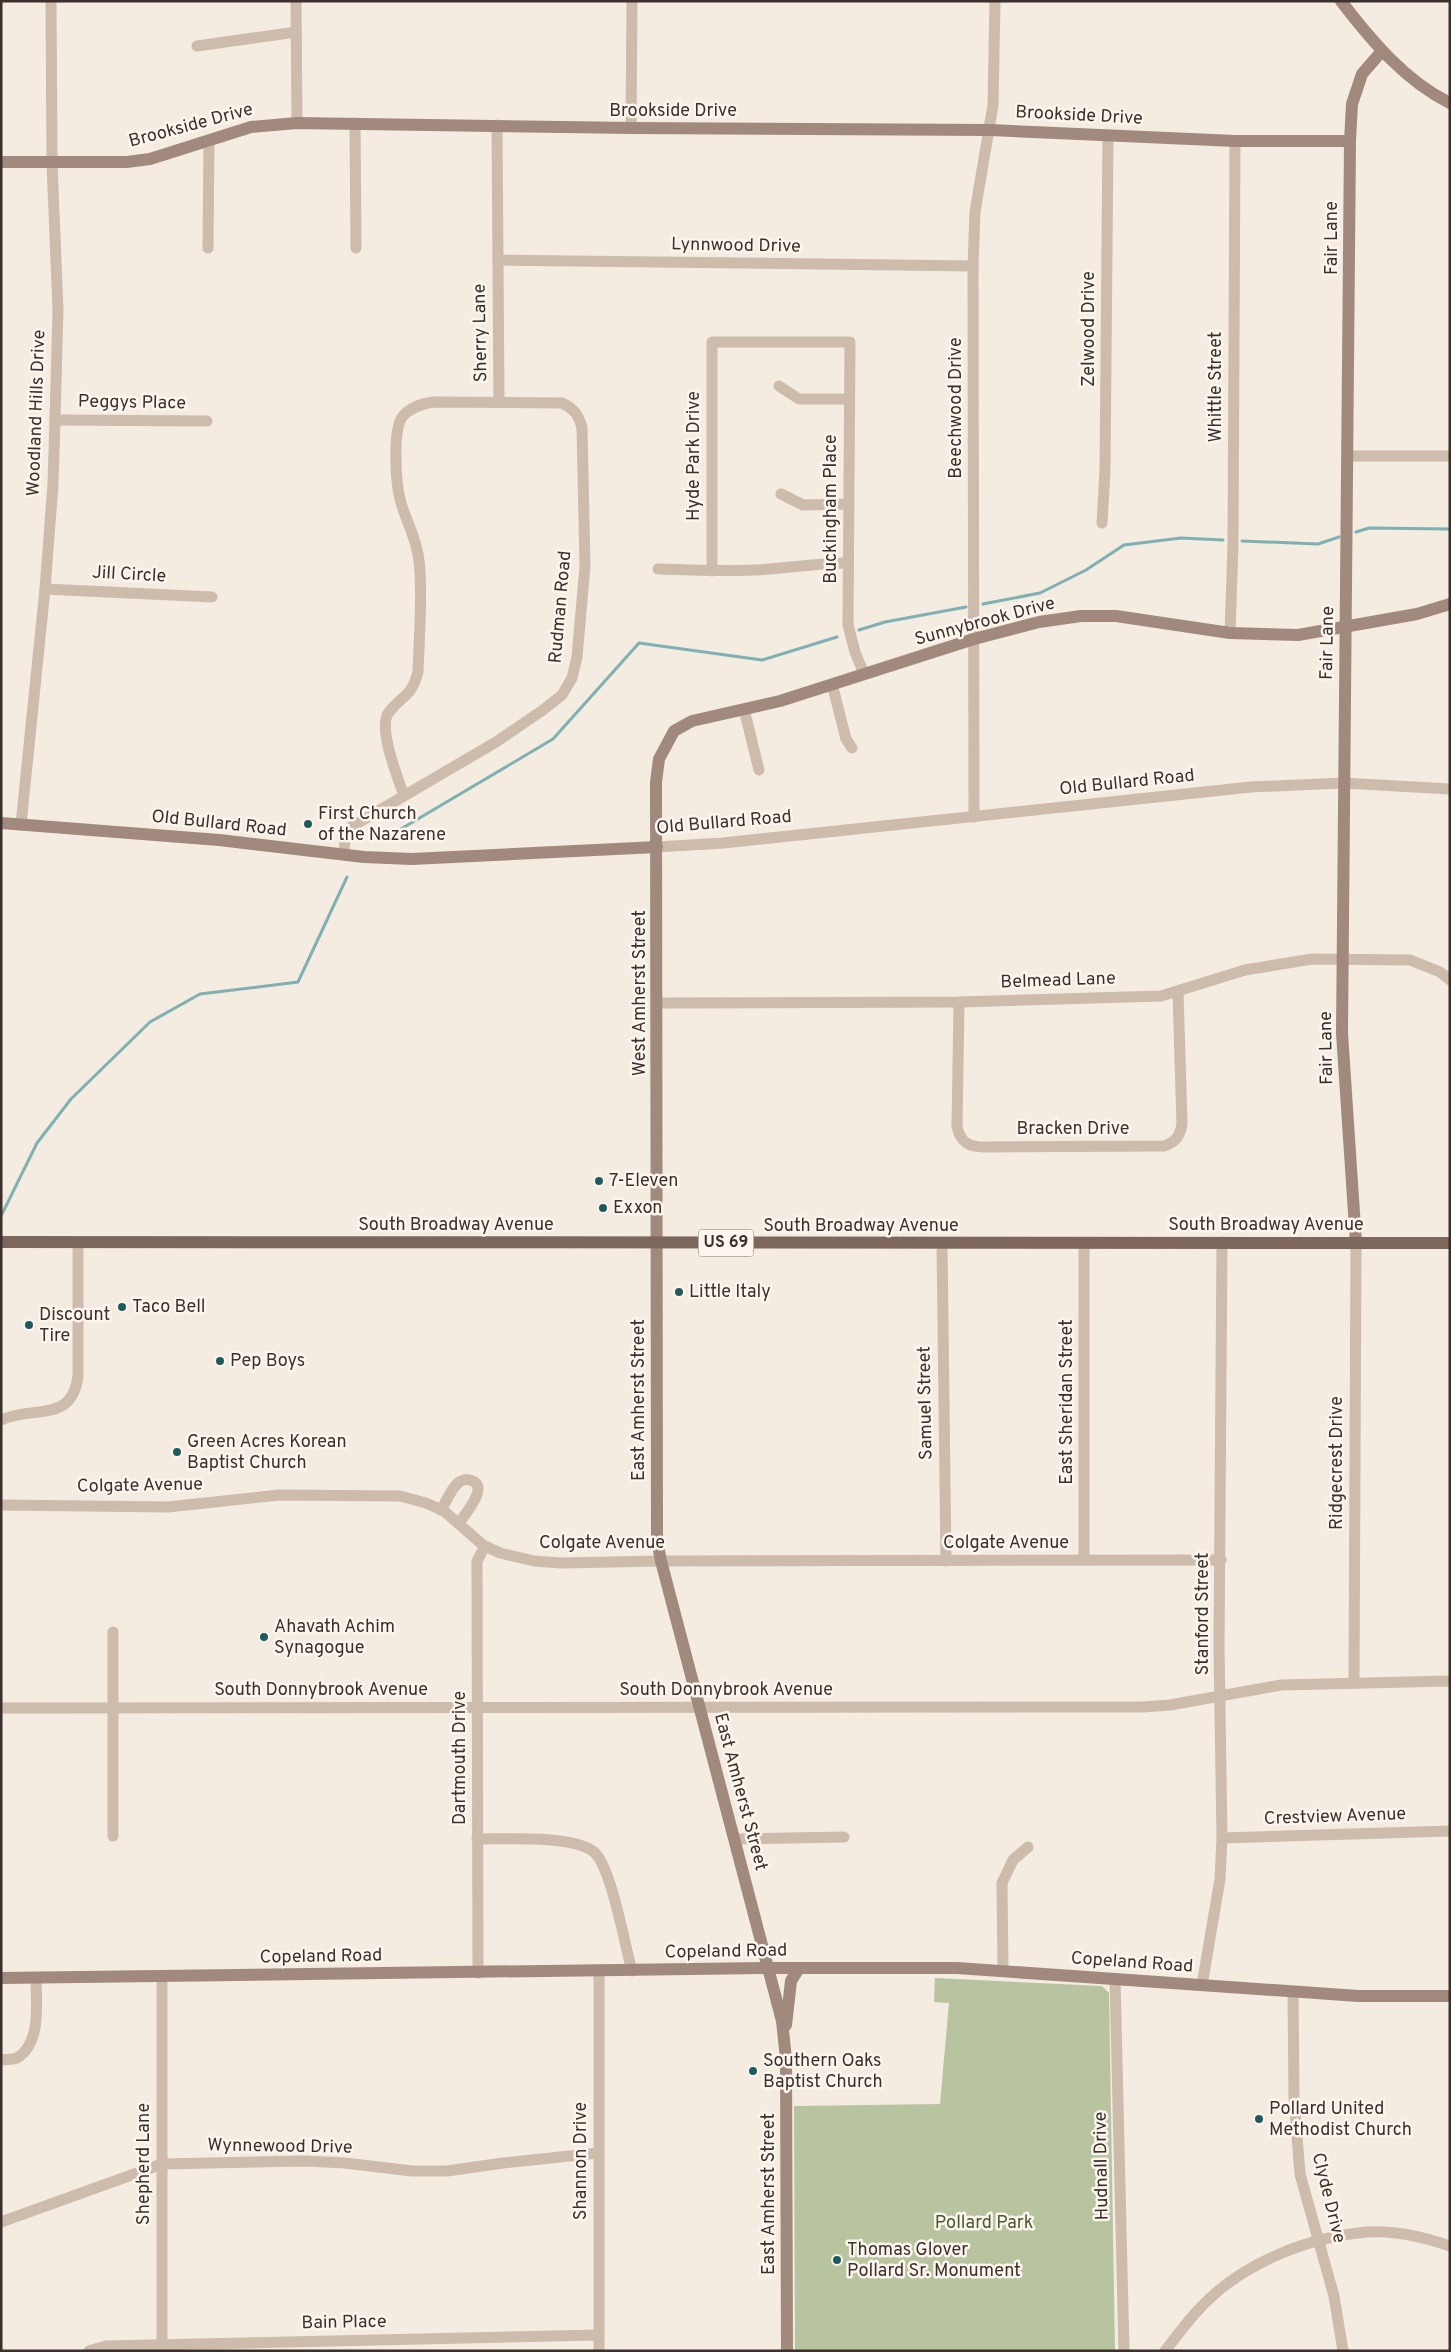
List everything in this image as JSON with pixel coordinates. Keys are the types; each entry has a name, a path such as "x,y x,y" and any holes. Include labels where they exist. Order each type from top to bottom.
{"main road":[{"name":"South Broadway Avenue","path":"1,1242 1450,1243"}],"street":[{"name":"Woodland Hills Drive","path":"21,824 45,589 53,484 58,310 52,162 51,1"},
{"path":"296,1 297,122"},
{"path":"631,128 632,1"},
{"name":"Beechwood Drive","path":"974,817 973,266 975,212 990,130 995,69 995,1"},
{"path":"1341,1 1382,51 1414,80 1450,103"},
{"path":"197,46 296,32"},
{"name":"Fair Lane","path":"1356,1243 1342,1033 1350,141 1352,104 1362,74 1382,51"},
{"name":"Brookside Drive","path":"1,162 150,159 251,127 297,122 631,128 990,130 1235,141 1350,141"},
{"path":"355,123 356,248"},
{"name":"Sherry Lane","path":"404,796 386,736 386,719 388,713 414,688 418,672 419,561 415,538 400,500 397,478 397,430 401,418 409,410 420,404 500,402 497,125"},
{"name":"Zelwood Drive","path":"1102,523 1105,471 1108,135"},
{"path":"208,248 209,140"},
{"name":"Whittle Street","path":"1230,633 1233,534 1235,141"},
{"name":"Lynnwood Drive","path":"498,260 973,266"},
{"name":"Buckingham Place","path":"712,342 850,342 847,563 849,631 864,674"},
{"name":"Hyde Park Drive","path":"712,342 712,571"},
{"path":"779,386 798,399 848,399"},
{"name":"Rudman Road","path":"344,855 346,838 351,827 496,742 562,696 572,678 577,657 585,566 582,428 580,417 571,407 562,403 500,402"},
{"name":"Peggys Place","path":"55,420 208,421"},
{"path":"1347,456 1450,456"},
{"path":"781,494 803,506 849,504"},
{"path":"658,569 712,571 847,563"},
{"name":"Jill Circle","path":"45,589 212,597"},
{"name":"Sunnybrook Drive","path":"665,746 674,731 692,721 744,709 832,684 974,639 1039,622 1081,616 1116,616 1230,633 1298,635 1416,614 1450,604"},
{"path":"832,684 846,739 852,748"},
{"path":"744,709 759,770"},
{"name":"West Amherst Street","path":"656,1242 657,772 659,759 665,746"},
{"name":"Old Bullard Road","path":"1,823 219,840 344,855 412,859 722,843 1251,787 1343,783 1450,789"},
{"name":"Belmead Lane","path":"657,1003 959,1002 1161,996 1245,970 1312,959 1410,960 1440,972 1450,980"},
{"name":"Bracken Drive","path":"959,1002 957,1127 959,1136 965,1143 972,1147 1164,1146 1176,1140 1182,1124 1178,992"},
{"path":"1,1420 12,1415 55,1410 65,1404 73,1395 78,1376 78,1242"},
{"name":"East Amherst Street","path":"656,1242 657,1540 736,1839 784,2034 787,2351"},
{"name":"Stanford Street","path":"1202,1985 1220,1879 1222,1838 1220,1818 1221,1697 1219,1646 1222,1242"},
{"name":"Ridgecrest Drive","path":"1354,1683 1356,1243"},
{"name":"Samuel Street","path":"942,1244 946,1561"},
{"name":"East Sheridan Street","path":"1084,1244 1084,1560"},
{"path":"441,1510 458,1484 467,1480 474,1482 478,1487 477,1495 459,1523"},
{"name":"Colgate Avenue","path":"1,1505 168,1507 279,1495 386,1495 408,1497 441,1510 485,1546 500,1553 534,1561 574,1563 661,1561 1221,1560"},
{"name":"Dartmouth Drive","path":"478,1973 477,1561 485,1546"},
{"path":"113,1632 113,1836"},
{"name":"South Donnybrook Avenue","path":"1,1708 1143,1706 1170,1705 1281,1686 1450,1681"},
{"name":"Crestview Avenue","path":"1222,1838 1450,1831"},
{"path":"736,1839 844,1837"},
{"path":"477,1839 563,1841 581,1845 592,1850 601,1859 607,1875 632,1971"},
{"path":"1003,1970 1002,1883 1012,1860 1028,1847"},
{"name":"Copeland Road","path":"1,1978 599,1972 769,1968 957,1968 1293,1992 1370,1996 1450,1996"},
{"path":"784,2034 789,2009 791,1982 798,1968"},
{"name":"Shannon Drive","path":"599,1972 599,2351"},
{"name":"Shepherd Lane","path":"162,1977 162,2348"},
{"path":"1,2060 16,2058 30,2043 35,2028 36,1978"},
{"name":"Hudnall Drive","path":"1115,1980 1124,2351"},
{"name":"Clyde Drive","path":"1293,1992 1294,2097 1300,2174 1320,2240 1334,2296 1342,2351"},
{"name":"Wynnewood Drive","path":"1,2222 162,2164 345,2162 412,2171 448,2171 503,2162 598,2153"},
{"path":"1165,2351 1203,2305 1230,2284 1275,2257 1320,2240 1368,2232 1423,2237 1450,2246"},
{"name":"Bain Place","path":"89,2351 106,2346 162,2348 599,2335"}],"green space":[{"name":"Pollard Park","path":"935,1978 1102,1986 1109,1993 1115,2351 795,2350 794,2106 940,2104 949,2003 934,2002"}],"waterway":[{"path":"1356,532 1369,528 1450,529"},
{"path":"1242,541 1318,544 1339,537"},
{"path":"983,604 1040,593 1086,570 1124,545 1181,538 1223,540"},
{"path":"859,630 885,622 966,607"},
{"path":"384,839 553,739 639,643 762,660 837,637"},
{"path":"1,1216 37,1143 71,1099 150,1022 200,994 298,982 347,877"}],"place":[{"name":"First Church of the Nazarene","path":"308,824"},
{"name":"7-Eleven","path":"599,1181"},
{"name":"Exxon","path":"603,1208"},
{"name":"Little Italy","path":"679,1292"},
{"name":"Taco Bell","path":"122,1307"},
{"name":"Discount Tire","path":"29,1325"},
{"name":"Pep Boys","path":"220,1361"},
{"name":"Green Acres Korean Baptist Church","path":"177,1452"},
{"name":"Ahavath Achim Synagogue","path":"264,1637"},
{"name":"Southern Oaks Baptist Church","path":"753,2071"},
{"name":"Pollard United Methodist Church","path":"1259,2119"},
{"name":"Thomas Glover Pollard Sr. Monument","path":"837,2260"}]}
